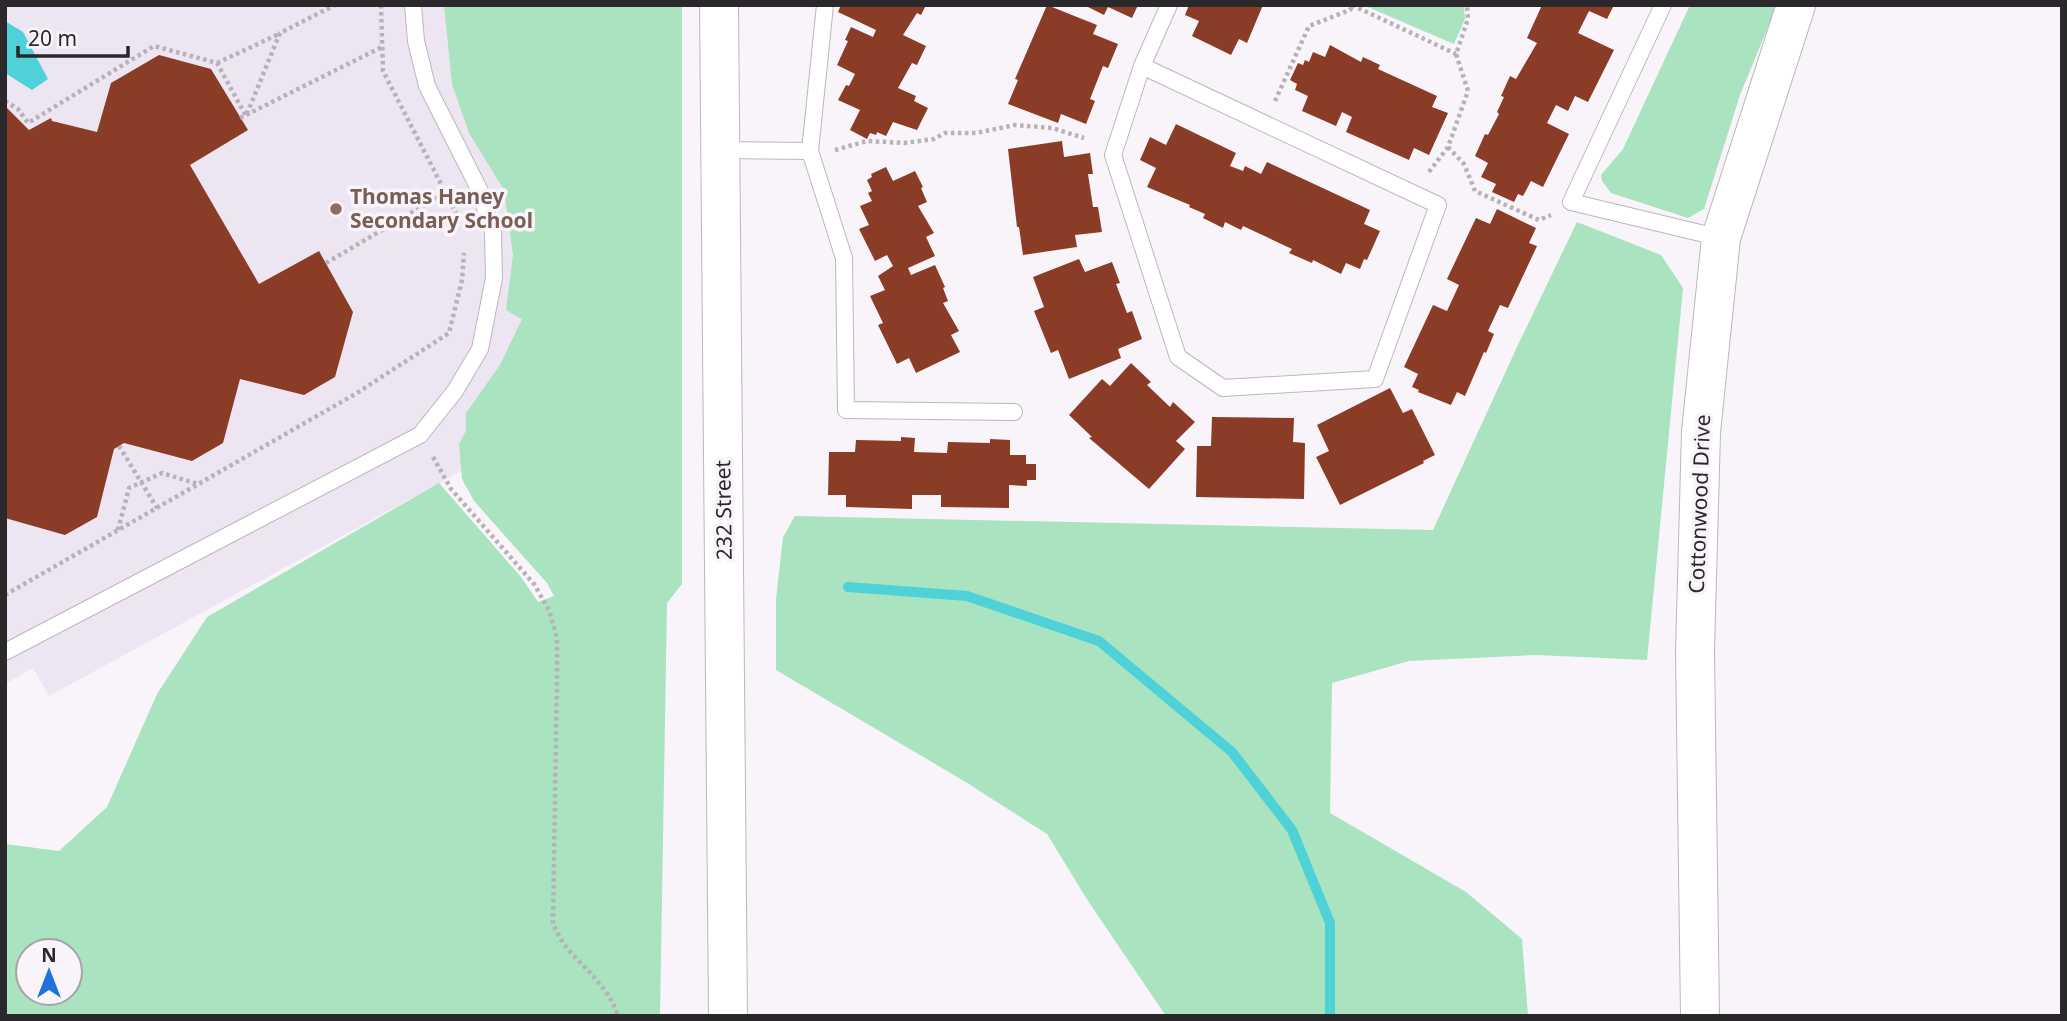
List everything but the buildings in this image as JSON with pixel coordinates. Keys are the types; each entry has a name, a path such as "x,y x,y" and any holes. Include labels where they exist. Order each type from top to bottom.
{"street":[{"name":"232 Street","path":"719,5 728,1016"},
{"name":"Cottonwood Drive","path":"1700,1016 1696,610 1700,432 1721,238 1796,5"}],"lane":[{"path":"5,652 420,435 455,391 480,349 494,278 493,232 480,189 427,86 416,41 413,5"},
{"path":"825,5 810,151 844,258 846,410 1014,412"},
{"path":"1142,66 1438,205 1375,379 1223,388 1178,357 1113,155 1142,66 1169,5"},
{"path":"1663,5 1572,202 1721,238"},
{"path":"720,150 810,151"}],"path":[{"path":"5,101 18,109 28,123 154,46 217,63 335,5"},
{"path":"381,5 383,71 460,222"},
{"path":"1271,110 1308,26 1350,10 1352,5 1456,54"},
{"path":"1426,176 1448,148 1468,91 1456,54 1468,19 1468,5"},
{"path":"243,117 280,33"},
{"path":"243,117 382,47"},
{"path":"217,63 243,117"},
{"path":"835,150 867,141 904,143 934,139 945,134 976,134 1015,125 1052,128 1084,138"},
{"path":"1448,148 1464,164 1475,191 1539,220 1555,213"},
{"path":"326,263 445,193"},
{"path":"5,595 357,393 449,333 462,280 465,244"},
{"path":"420,435 451,489 534,584 549,610 556,638 557,672 552,924 565,946 593,975 618,1016"},
{"path":"119,446 157,508"},
{"path":"118,530 129,488 162,473 198,484"}],"shaded area":[{"name":"Thomas Haney Secondary School","path":"5,5 663,5 467,468 49,696 33,668 5,684"}],"green space":[{"path":"444,5 682,5 682,584 667,603 660,1016 5,1016 5,844 59,851 107,807 157,694 207,617 439,483 521,577 538,602 554,596 547,583 474,501 462,479 459,444 466,431 466,413 500,365 522,319 506,310 513,255 504,190 469,133 452,84"},
{"path":"1363,5 1464,5 1465,19 1454,44"},
{"path":"1690,5 1777,5 1740,95 1704,209 1688,218 1611,193 1601,175 1623,149"},
{"path":"1577,222 1661,255 1683,288 1647,660 1537,655 1409,661 1332,683 1330,813 1466,892 1522,939 1528,1016 1166,1016 1088,901 1047,834 964,781 776,670 776,599 783,537 795,516 1433,530"}],"water":[{"path":"5,21 23,32 48,79 32,90 5,73"}],"waterway":[{"path":"848,587 967,596 1099,641 1232,752 1292,830 1330,923 1330,1016"}],"place":[{"name":"Thomas Haney Secondary School","path":"336,209"}]}
